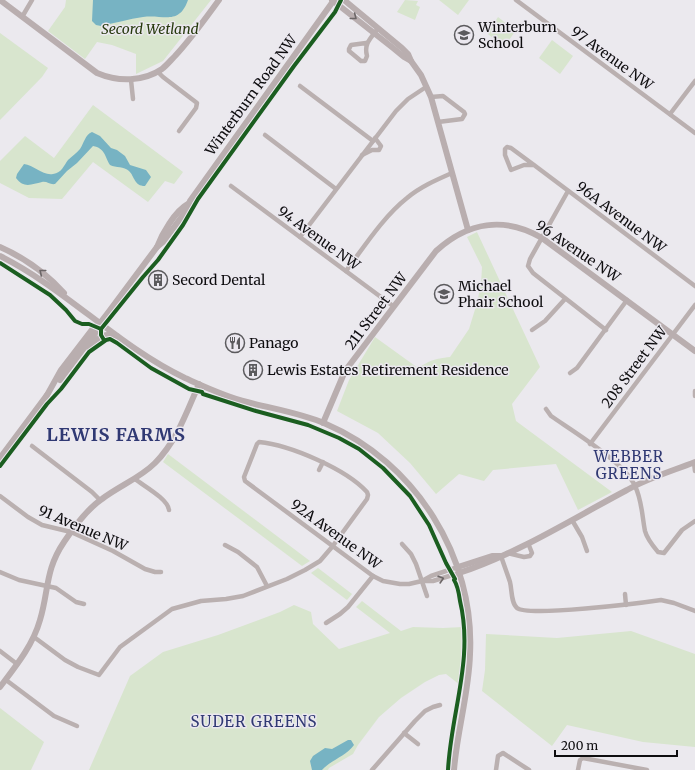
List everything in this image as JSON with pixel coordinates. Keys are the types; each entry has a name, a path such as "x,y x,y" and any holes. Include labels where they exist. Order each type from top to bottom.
{"street":[{"path":"0,0 97,73 112,78 131,80 164,68 182,48 219,0"},
{"path":"22,16 32,0"},
{"path":"333,0 404,58 411,61"},
{"name":"Winterburn Road NW","path":"0,458 99,328 100,323 157,246 163,242 186,211 188,204 333,0"},
{"path":"344,0 405,51 421,75 431,97 468,230"},
{"name":"97 Avenue NW","path":"516,0 695,132"},
{"path":"366,44 352,44 349,47 349,51 361,60 365,61 367,56 365,51 366,44 379,28"},
{"path":"159,71 160,74 197,103 179,131"},
{"path":"131,80 133,99"},
{"path":"670,114 695,81"},
{"path":"300,86 374,139 380,146 379,150 370,151 362,155"},
{"path":"300,237 374,139 402,105 426,87"},
{"path":"431,97 443,96 465,114 462,119 438,122"},
{"path":"265,135 336,189"},
{"name":"96A Avenue NW","path":"534,165 524,165 511,170 505,155 505,149 507,147 511,148 534,165 695,286"},
{"path":"346,271 383,223 406,199 423,186 452,173"},
{"name":"94 Avenue NW","path":"231,186 393,306"},
{"path":"568,191 528,262 528,266 533,273 606,330"},
{"name":"96 Avenue NW","path":"468,230 483,226 506,226 521,228 542,238 695,351"},
{"name":"211 Street NW","path":"323,423 345,371 393,306 436,251 452,237 468,230"},
{"path":"0,247 21,257 41,271 54,282 69,299"},
{"path":"0,256 31,273 69,299 140,352 169,369 199,384 246,402 303,416 323,423 361,443 385,461 402,477 431,514 442,532 459,570 468,612 471,652 468,682 456,747 454,770"},
{"path":"532,330 548,319 566,299"},
{"path":"570,373 577,368 627,300"},
{"name":"208 Street NW","path":"590,444 695,304"},
{"name":"Winterburn Road NW","path":"46,397 61,370 94,326 100,323"},
{"path":"75,359 89,345 102,337 110,335 122,339"},
{"path":"0,687 34,637 41,619 49,572 70,532 100,500 135,479 156,462 171,443 182,424 199,384"},
{"path":"695,391 695,396"},
{"path":"546,409 551,416 622,468 635,486 640,501 646,532 658,552 662,554 664,553 682,530 695,521"},
{"name":"92A Avenue NW","path":"323,462 296,451 259,442 244,477 245,482 332,547 373,576 383,581 409,584 422,581 433,581 459,570"},
{"path":"32,446 92,492 100,500"},
{"path":"34,637 65,660 78,667 100,675 120,647 172,609 201,602 243,596 306,570 320,561 332,547 367,499 368,495 365,490 323,462 319,470"},
{"path":"459,570 494,561 635,486 695,463 695,471"},
{"path":"135,479 168,504 169,510"},
{"name":"91 Avenue NW","path":"0,496 37,523 47,527 70,532 113,551 145,569 161,572"},
{"path":"572,520 582,537 587,551"},
{"path":"508,553 524,557 530,556 532,553 528,543"},
{"path":"402,544 411,554 416,564 427,596"},
{"path":"225,545 238,552 257,567 267,586"},
{"path":"501,556 510,582 513,600 516,607 520,610 562,610 661,600 695,611"},
{"path":"0,572 19,580 56,588 76,602 84,604"},
{"path":"326,623 348,607 373,576"},
{"path":"625,594 626,604"},
{"path":"0,651 17,664"},
{"path":"6,680 54,716 77,726"},
{"path":"372,770 425,711 440,705"},
{"path":"404,733 418,744"},
{"path":"496,770 498,756 501,753 506,753 529,770"},
{"path":"578,770 581,758 647,770"}],"green space":[{"name":"Secord Wetland","path":"66,0 211,0 163,61 136,74 136,54 112,45 97,42 85,59 48,31 65,7"},
{"path":"405,0 418,1 416,5 420,7 415,20 397,12"},
{"path":"439,0 469,0 458,15"},
{"path":"498,17 513,29 514,33 504,47 488,34"},
{"path":"0,33 48,68 42,77 0,120"},
{"path":"552,40 573,56 560,74 539,58"},
{"path":"93,105 183,172 174,184 165,181 148,202 93,162 62,199 29,198 0,183 0,161 25,136 54,158"},
{"path":"477,232 540,367 512,404 516,421 612,492 578,510 556,464 493,470 484,481 459,474 436,494 410,463 378,433 337,411 349,380 375,337 418,368 433,360 450,357 469,329 477,303 481,284 482,267 467,237"},
{"path":"168,454 310,561 302,566 163,462"},
{"path":"318,568 352,594 347,600 311,573"},
{"path":"362,601 401,631 413,627 463,627 463,658 460,685 446,674 439,675 425,682 401,698 379,717 353,754 328,770 89,770 130,676 163,652 218,635 280,612 294,605 311,612 313,624 339,649 390,633 356,607"},
{"path":"631,631 695,654 695,747 643,742 567,725 552,746 482,691 485,670 486,634 557,638"},
{"path":"0,708 44,742 31,770 0,770"}],"water":[{"path":"93,0 188,0 180,13 175,16 150,16 101,26 96,25 92,21"},
{"path":"92,132 100,136 111,148 117,150 125,156 130,165 146,170 151,177 145,186 141,186 137,183 127,169 110,165 104,153 97,147 93,146 55,184 44,182 25,185 16,178 24,164 49,174 59,172 68,160 79,150 86,137"},
{"path":"348,740 351,740 354,745 351,749 322,770 312,770 310,761 313,756 325,748 332,749"}],"cycle path":[{"path":"104,340 101,335 101,329 158,260 183,225 198,199 335,12 341,0"},
{"path":"0,263 50,295 75,321 82,324 89,324 101,329"},
{"path":"0,466 89,352 106,340 110,339 151,368 189,389 202,392 203,394 256,411 308,425 339,438 359,449 383,468 410,496 429,525 455,579 454,580 459,593 464,623 463,665 448,770"}],"place":[{"name":"Winterburn School","path":"464,35"},
{"name":"Secord Dental","path":"158,280"},
{"name":"Michael Phair School","path":"444,294"},
{"name":"Panago","path":"235,343"},
{"name":"Lewis Estates Retirement Residence","path":"253,370"}],"district":[{"name":"LEWIS FARMS","path":"116,435"},
{"name":"WEBBER GREENS","path":"629,466"},
{"name":"SUDER GREENS","path":"254,722"}]}
